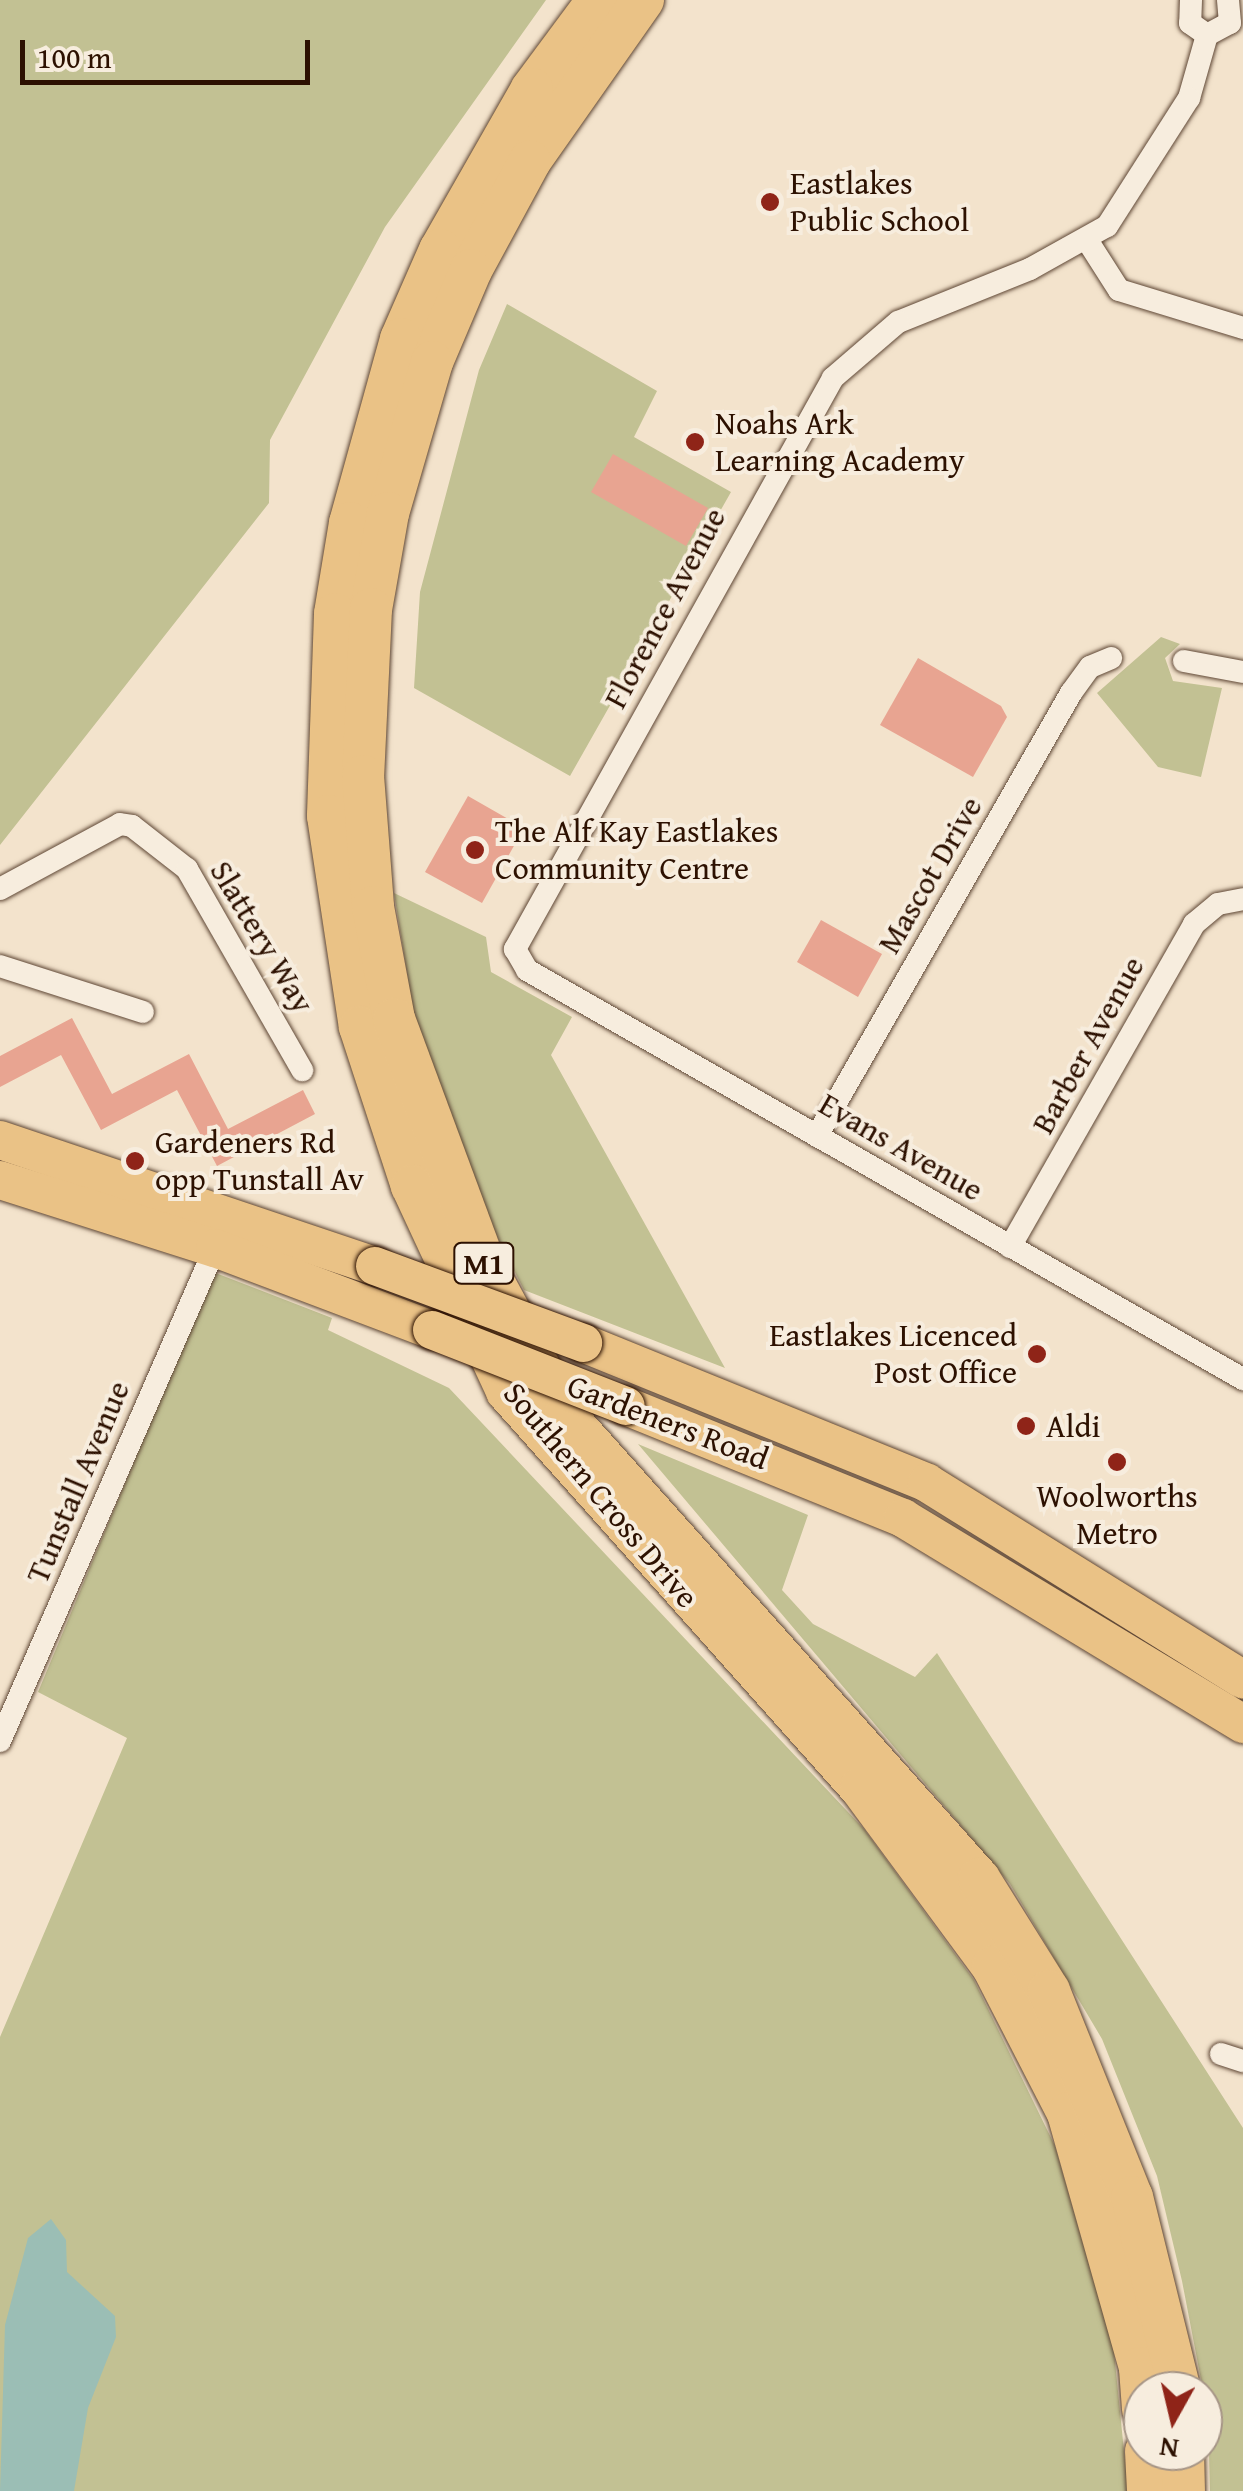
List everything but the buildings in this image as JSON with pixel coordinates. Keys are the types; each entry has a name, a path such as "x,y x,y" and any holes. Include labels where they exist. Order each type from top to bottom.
{"highway":[{"name":"Southern Cross Drive","path":"598,0 532,88 440,250 402,339 350,523 335,614 328,816 360,1027 412,1186 507,1392 861,1788 993,1967 1068,2113 1140,2371"},
{"name":"Southern Cross Drive","path":"643,0 530,160 471,270 432,362 388,513 372,608 363,759 365,842 394,1019 487,1270 565,1415 980,1879 1049,1992 1132,2197 1175,2371"}],"main road":[{"name":"Gardeners Road","path":"0,1140 375,1266 584,1343 928,1483 1234,1670"},
{"name":"Gardeners Road","path":"0,1180 215,1248 626,1406 903,1518 1243,1724"}],"street":[{"path":"1191,0 1190,22 1225,35"},
{"name":"Florence Avenue","path":"527,970 517,960 518,936 833,378 898,322 1087,240 1120,213 1225,35 1228,0"},
{"path":"1087,240 1118,290 1243,328"},
{"name":"Mascot Drive","path":"817,1136 1072,693 1090,667 1111,658"},
{"path":"1184,661 1243,672"},
{"name":"Slattery Way","path":"0,888 120,824 132,826 186,869 302,1070"},
{"name":"Barber Avenue","path":"1010,1247 1194,924 1218,904 1243,899"},
{"path":"0,966 142,1012"},
{"name":"Evans Avenue","path":"527,970 1243,1379"},
{"name":"Tunstall Avenue","path":"0,1741 215,1248"}],"shaded area":[{"path":"0,0 546,0 385,227 270,440 269,503 0,845"},
{"path":"507,304 657,391 634,437 731,492 570,776 414,688 420,592 479,370"},
{"path":"1161,637 1180,644 1165,658 1173,681 1222,688 1201,777 1158,767 1097,693"},
{"path":"394,893 486,937 491,972 572,1017 551,1055 725,1368 524,1290 486,1215 414,1017"},
{"path":"213,1272 332,1318 328,1330 449,1388 864,1829 974,1980 1055,2146 1114,2352 1128,2491 0,2491 0,2037 127,1738 38,1692"},
{"path":"638,1444 808,1515 782,1590 813,1624 915,1677 937,1653 1243,2128 1243,2491 1210,2491 1209,2471 1223,2471 1223,2371 1199,2371 1157,2176 1102,2039 1010,1884"}],"water":[{"path":"51,2219 66,2240 67,2272 115,2316 116,2337 88,2408 74,2491 0,2491 5,2325 28,2238"}],"place":[{"name":"Eastlakes Public School","path":"770,202"},
{"name":"Noahs Ark Learning Academy","path":"695,442"},
{"name":"The Alf Kay Eastlakes Community Centre","path":"475,850"},
{"name":"Gardeners Rd opp Tunstall Av","path":"135,1161"},
{"name":"Eastlakes Licenced Post Office","path":"1037,1354"},
{"name":"Aldi","path":"1026,1426"},
{"name":"Woolworths Metro","path":"1117,1462"}]}
